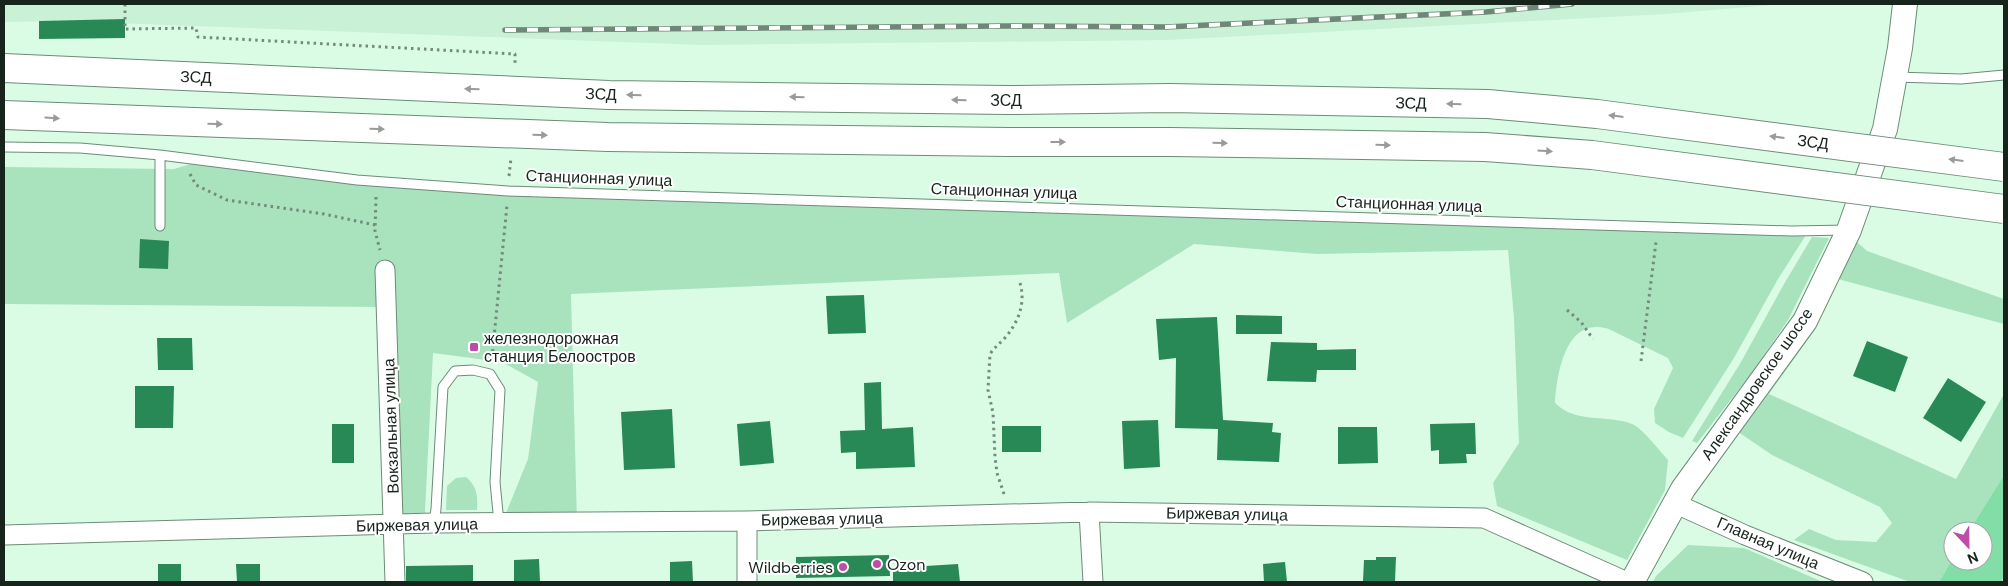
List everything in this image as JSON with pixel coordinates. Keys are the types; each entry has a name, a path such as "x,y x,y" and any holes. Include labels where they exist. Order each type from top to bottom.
{"highway":[{"name":"ЗСД","path":"4,68 609,95 1008,100 1170,98 1488,104 1597,114 2004,167"},
{"path":"4,115 608,137 1485,147 1592,155 2004,209"}],"street":[{"name":"Александровское шоссе","path":"1632,582 1674,503 1719,436 1805,321 1850,230 1885,129 1905,4"},
{"name":"Вокзальная улица","path":"385,270 395,582"},
{"name":"Главная улица","path":"1674,503 1745,535 1863,582"},
{"name":"Биржевая улица","path":"4,535 434,523 746,521 1088,512 1484,518 1627,582"},
{"path":"1088,512 1093,582"},
{"path":"746,521 747,582"}],"lane":[{"path":"1894,77 1961,79 2004,75"},
{"name":"Станционная улица","path":"4,147 80,148 160,155 376,182 508,191 1792,231 1850,230"},
{"path":"160,155 160,226"},
{"path":"434,523 442,387 455,371 473,370 490,374 500,390 495,482 499,524"}],"path":[{"path":"125,4 125,28 196,28 198,37 515,54 514,71"},
{"path":"490,374 512,152"},
{"path":"181,158 196,185 228,200 324,214 375,225"},
{"path":"376,182 375,225 385,270"},
{"path":"1641,361 1648,294 1659,227"},
{"path":"1005,514 1005,499 997,473 993,413 988,390 990,354 1010,333 1018,318 1023,293 1020,283"},
{"path":"1567,310 1581,322 1593,340"}],"shaded area":[{"path":"4,4 1783,4 1666,14 1167,40 704,45 60,21 4,22"},
{"path":"204,160 357,180 497,190 1665,227 1806,235 1778,279 1734,358 1683,438 1655,423 1654,409 1673,368 1668,358 1605,328 1591,327 1581,332 1572,340 1561,364 1555,403 1563,410 1572,414 1612,419 1636,426 1668,460 1665,490 1627,560 1497,506 1493,483 1519,443 1514,318 1508,250 1317,254 1194,244 1067,323 1059,273 571,294 577,523 502,523 528,459 538,382 502,362 433,353 425,511 429,524 397,524 386,307 4,304 4,167 174,169"},
{"path":"1848,234 1867,251 2004,299 2004,324 1838,279 1814,331 1769,394 1956,479 2004,394 2004,475 1975,521 1943,521 1943,571 1945,571 1939,582 1910,582 1794,540 1809,529 1836,540 1876,542 1892,523 1880,507 1772,455 1728,425"},
{"path":"1812,237 1829,238 1788,320 1754,370 1697,443 1692,441 1741,362"},
{"path":"2004,475 2004,573 2002,582 1939,582 1945,571 1993,571 1993,521 1975,521"},
{"path":"466,477 476,492 477,510 446,510 447,486 456,478"},
{"path":"1688,545 1744,548 1823,582 1653,582 1656,576"}],"building":[{"path":"125,19 125,38 39,39 39,21"},
{"path":"140,239 169,241 168,269 139,268"},
{"path":"864,295 866,333 828,334 826,296"},
{"path":"1236,315 1282,316 1282,334 1236,334"},
{"path":"1217,317 1223,420 1273,423 1272,432 1281,433 1279,462 1217,460 1218,429 1175,428 1176,358 1159,360 1156,319"},
{"path":"157,338 192,338 193,370 158,370"},
{"path":"1867,341 1908,357 1895,392 1853,376"},
{"path":"1271,342 1317,343 1317,350 1356,349 1356,370 1317,370 1316,382 1267,381"},
{"path":"1948,378 1986,402 1961,442 1923,418"},
{"path":"881,382 882,429 913,427 915,467 856,469 856,452 841,453 840,431 865,430 864,383"},
{"path":"135,386 174,386 173,428 135,428"},
{"path":"672,409 675,468 624,470 621,412"},
{"path":"1158,420 1160,467 1124,469 1122,421"},
{"path":"770,421 774,463 740,466 737,424"},
{"path":"1475,423 1476,454 1466,454 1467,463 1439,464 1439,450 1431,451 1430,424"},
{"path":"332,424 354,424 354,463 332,463"},
{"path":"1002,426 1041,426 1041,452 1002,452"},
{"path":"1338,427 1377,427 1378,463 1338,464"},
{"path":"889,555 890,576 796,578 796,557"},
{"path":"1376,557 1396,557 1395,582 1363,581 1364,560 1376,560"},
{"path":"539,559 540,582 514,582 514,560"},
{"path":"692,561 693,582 670,582 670,562"},
{"path":"1285,562 1287,582 1264,582 1263,564"},
{"path":"158,564 181,564 181,582 158,582"},
{"path":"236,564 260,564 260,582 237,582"},
{"path":"958,564 960,582 893,582 893,568"},
{"path":"473,565 473,582 406,582 406,566"}],"railway":[{"path":"505,30 1006,26 1166,27 1486,12 1572,4"}],"place":[{"name":"железнодорожная станция Белоостров","path":"474,347"},
{"name":"Ozon","path":"877,564"},
{"name":"Wildberries","path":"843,567"}]}
